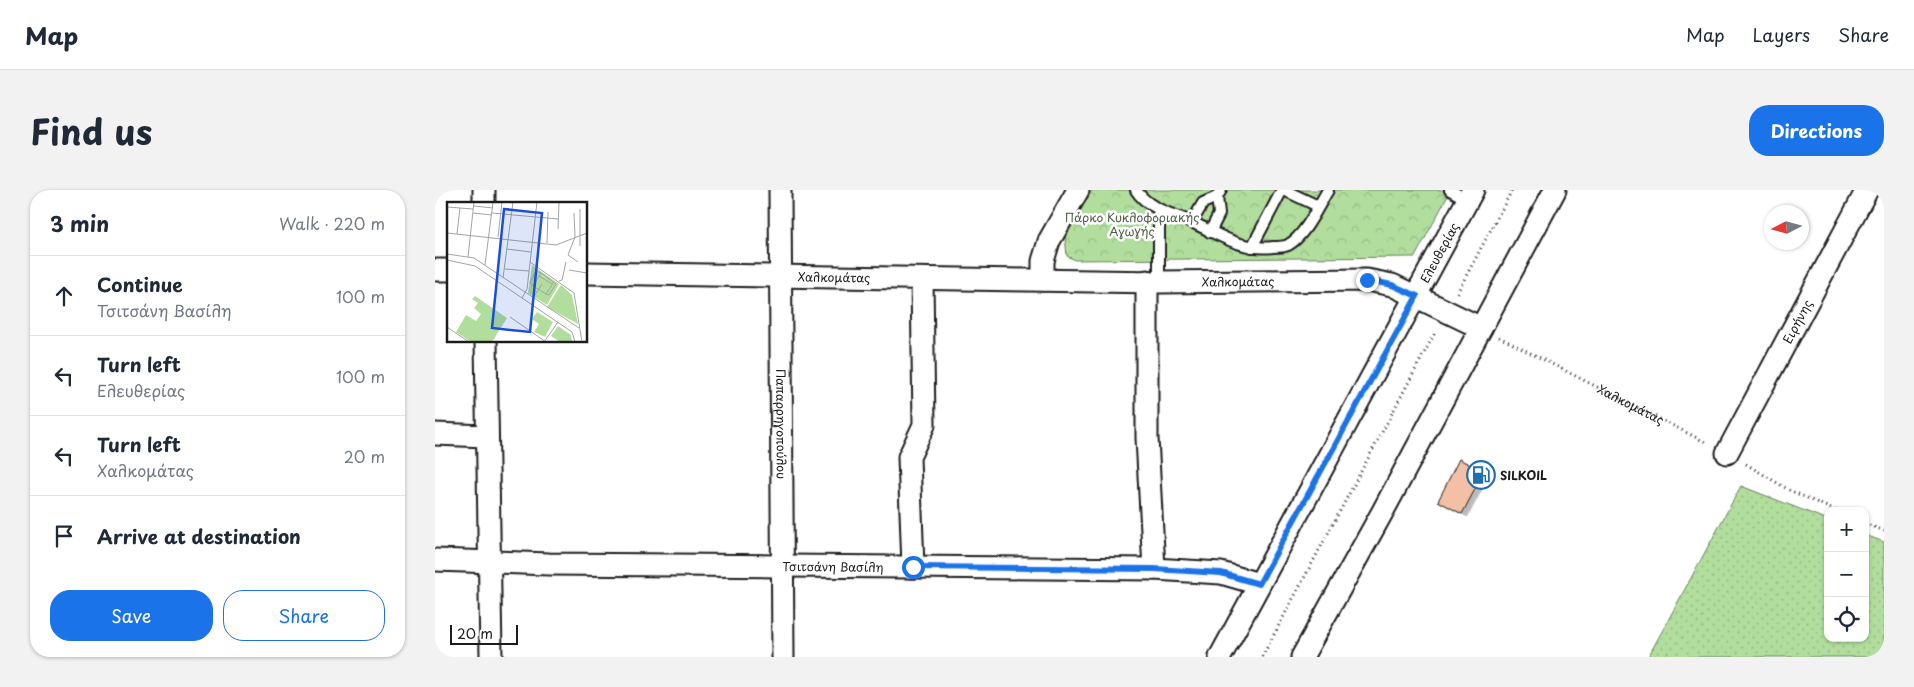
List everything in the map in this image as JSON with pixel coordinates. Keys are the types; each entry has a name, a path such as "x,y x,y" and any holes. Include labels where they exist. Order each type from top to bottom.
{"street":[{"name":"Παπαρρηγοπούλου","path":"780,190 783,657"},
{"path":"1043,280 1043,261 1049,241 1078,190"},
{"path":"1301,657 1383,511 1555,190"},
{"name":"Ειρήνης","path":"1727,453 1867,190"},
{"name":"Ελευθερίας","path":"1219,657 1417,296 1463,193"},
{"name":"Χαλκομάτας","path":"587,273 922,279 1367,280 1392,285 1481,328"},
{"path":"913,567 909,457 924,424 922,279"},
{"path":"1153,281 1147,438 1154,569"},
{"path":"485,342 491,657"},
{"path":"435,434 486,436"},
{"name":"Τσιτσάνη Βασίλη","path":"435,560 489,563 783,567 1154,569 1221,573 1259,584"}],"lane":[{"path":"1136,190 1145,201 1157,208 1192,222 1239,245 1252,247 1287,246 1299,238 1328,190"},
{"path":"1252,247 1283,190 1319,206"},
{"path":"1192,222 1203,202 1219,194 1219,214 1210,232"},
{"path":"1153,281 1159,213 1157,208"}],"path":[{"path":"1263,657 1512,190"},
{"name":"Χαλκομάτας","path":"1481,328 1727,453 1789,490 1827,507"},
{"path":"1869,525 1884,531"}],"green space":[{"name":"Πάρκο Κυκλοφοριακής Αγωγής","path":"1092,190 1451,190 1415,257 1075,260 1067,256 1065,238"},
{"path":"1741,486 1824,518 1824,642 1869,642 1869,536 1884,542 1884,657 1648,657"}],"building":[{"path":"1459,459 1484,472 1462,514 1438,501"}],"place":[{"name":"SILKOIL","path":"1481,475"}],"route":[{"path":"913,567 1154,569 1221,573 1259,584 1417,296 1392,285 1367,280"}]}
